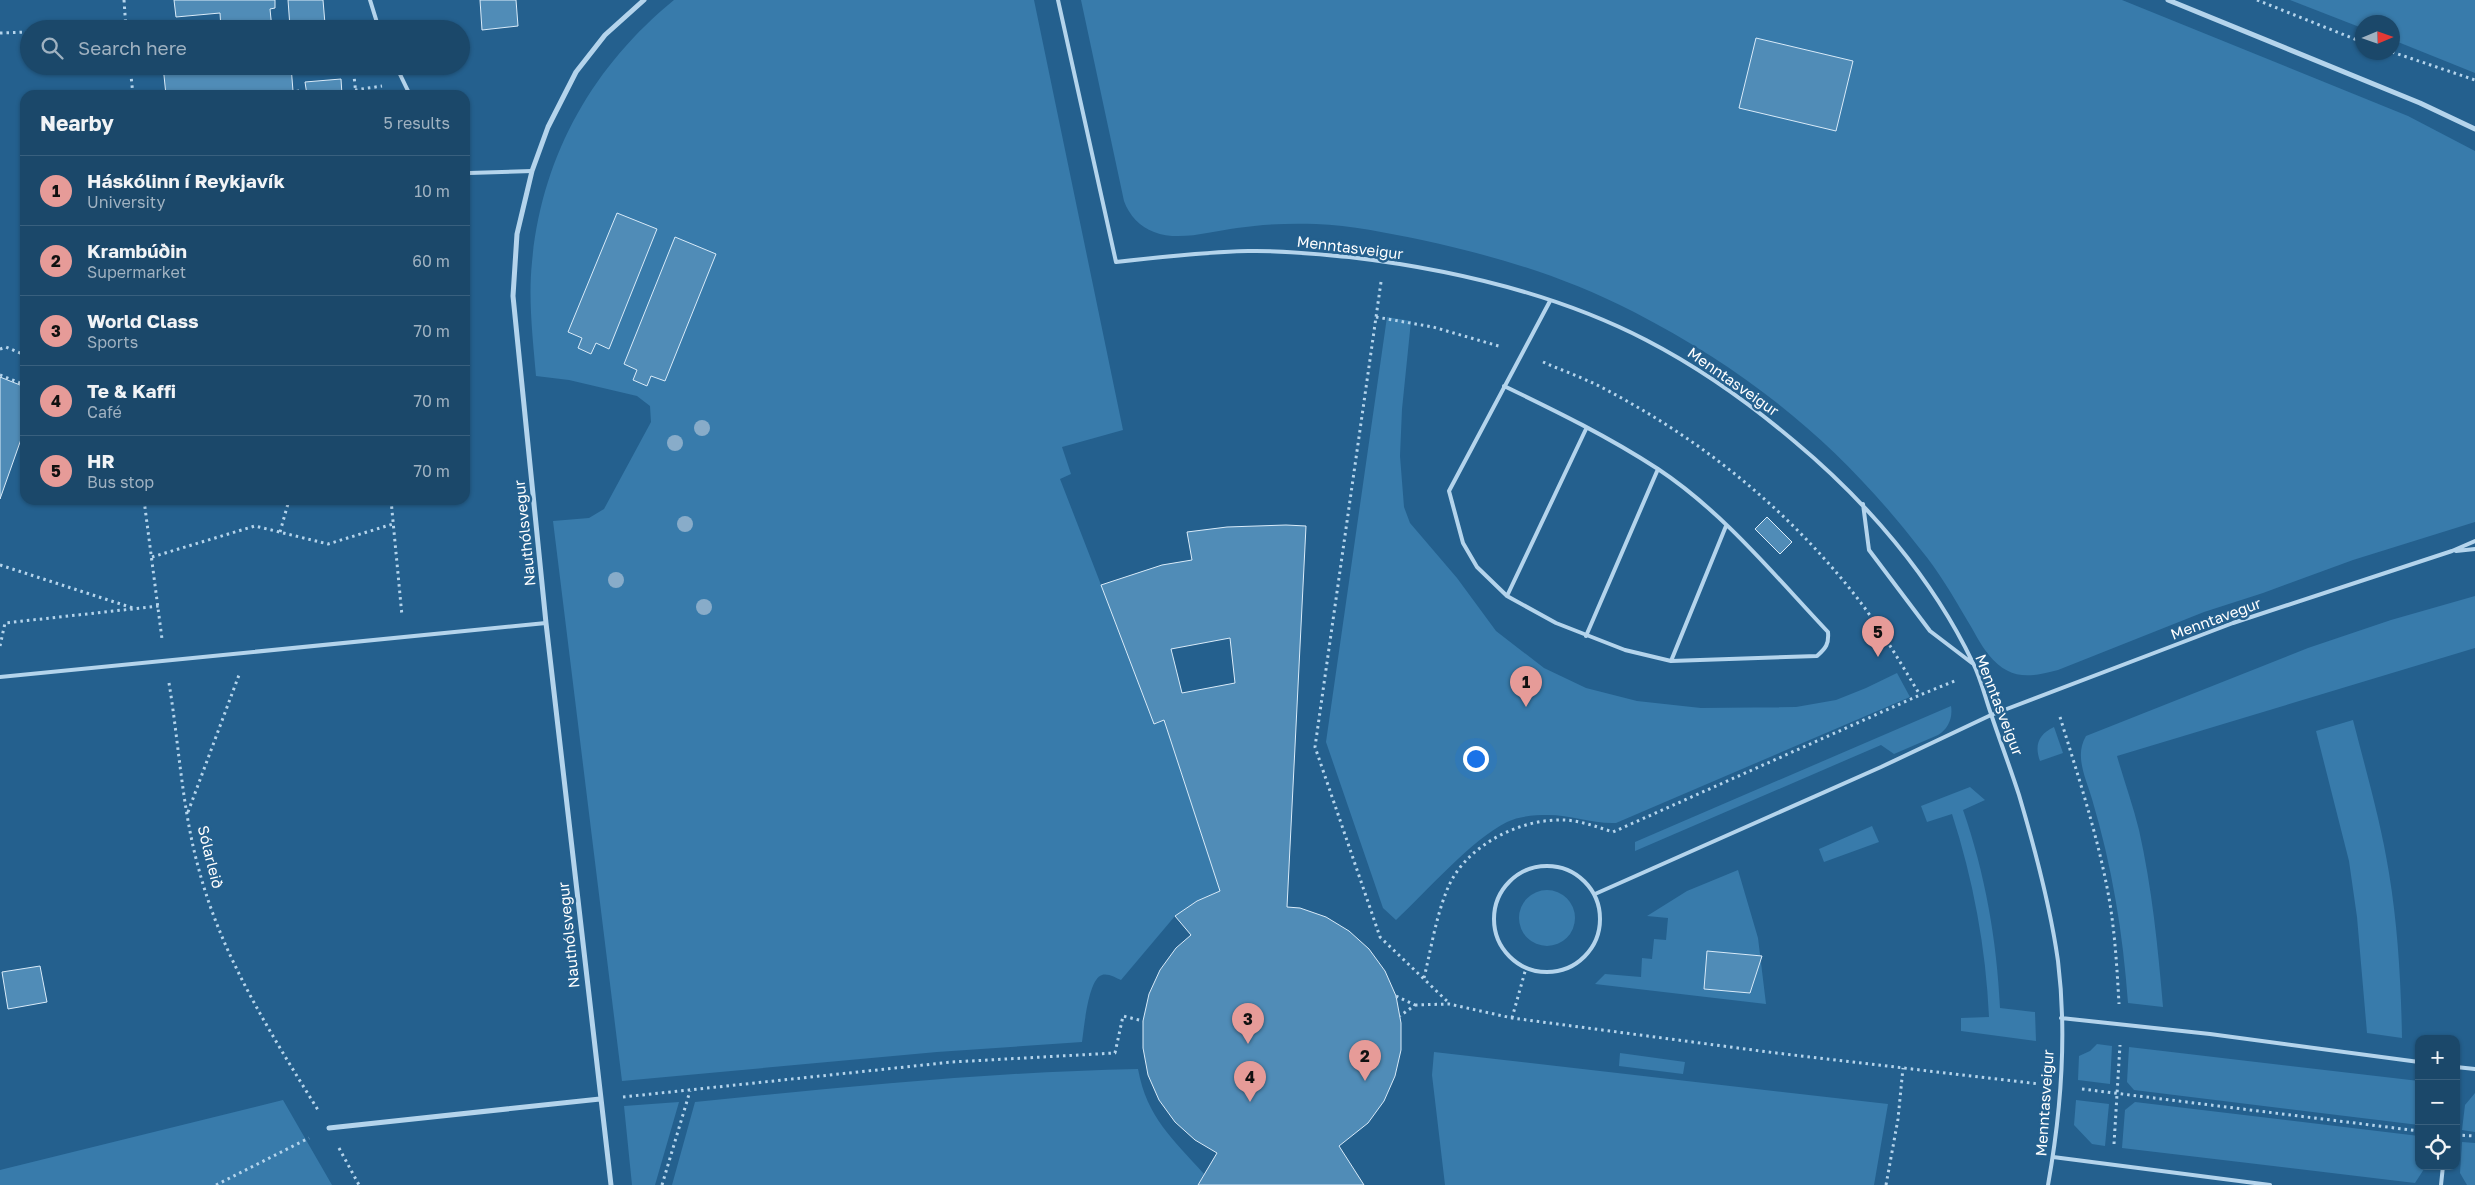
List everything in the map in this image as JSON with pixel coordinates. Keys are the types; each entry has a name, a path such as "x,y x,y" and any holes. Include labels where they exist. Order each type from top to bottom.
{"street":[{"name":"Nauthólsvegur","path":"611,1185 546,623 513,296 517,234 532,171 548,127 576,72 605,35 644,0"},
{"path":"2168,0 2420,103 2475,129"},
{"path":"329,1128 600,1100"}],"lane":[{"path":"370,0 376,20"},
{"name":"Menntasveigur","path":"1058,0 1116,262 1252,250 1312,253 1384,262 1454,274 1550,301 1580,311 1645,339 1706,374 1764,416 1809,453 1863,504 1904,554 1943,609 1974,665 2011,770 2039,861 2058,964 2061,1018 2060,1087 2053,1157 2048,1185"},
{"path":"400,75 408,90"},
{"path":"470,173 532,171"},
{"path":"1504,386 1560,412 1658,470 1726,526 1828,632 1829,642 1817,656 1671,661 1625,650 1586,636 1507,596 1477,567 1463,543 1449,491 1504,386 1550,301"},
{"path":"1507,596 1586,428"},
{"path":"1586,636 1658,470"},
{"path":"1863,504 1869,550 1930,631 1974,665"},
{"path":"1671,661 1726,526"},
{"name":"Menntavegur","path":"1594,894 1881,767 1991,715 2233,623 2452,551 2475,541"},
{"name":"Menntavegur","path":"2452,551 2475,548"},
{"path":"0,677 546,623"},
{"path":"1549,865 1567,869 1583,879 1594,894 1600,911 1600,930 1592,947 1580,961 1563,970 1545,972 1526,968 1511,958 1499,943 1494,926 1495,907 1502,890 1514,876 1530,868 1549,865"},
{"path":"2061,1018 2415,1062"},
{"path":"2460,1067 2475,1069"},
{"path":"2053,1157 2270,1185"},
{"path":"2441,1185 2443,1170"}],"path":[{"path":"124,0 125,20"},
{"path":"2257,0 2355,39"},
{"path":"0,33 20,32"},
{"path":"2400,55 2475,80"},
{"path":"131,75 132,90"},
{"path":"354,75 355,90"},
{"path":"1384,262 1315,747 1380,937 1450,1004"},
{"path":"0,349 6,347 20,353"},
{"path":"0,375 20,384"},
{"name":"Sólarleið","path":"145,505 165,660 198,870 223,941 267,1028 329,1128 359,1185"},
{"path":"280,532 288,505"},
{"path":"392,505 404,637"},
{"path":"152,556 255,526 328,544 394,524"},
{"path":"0,565 136,609"},
{"path":"0,646 5,623 159,606"},
{"path":"188,812 248,652"},
{"path":"1424,978 1447,889 1460,869 1476,852 1494,838 1515,828 1564,820 1589,824 1613,832 1911,699 1977,673"},
{"path":"2060,717 2096,840 2109,898 2117,953 2120,1025 2118,1094 2112,1164"},
{"path":"1512,1018 1526,968"},
{"path":"1396,996 1415,1005 1450,1004 1512,1018 2415,1131"},
{"path":"1400,1016 1415,1005"},
{"path":"600,1100 952,1062 1115,1053 1123,1016 1143,1021"},
{"path":"1886,1185 1898,1120 1904,1068"},
{"path":"662,1185 690,1091"},
{"path":"216,1185 329,1128"},
{"path":"2460,1135 2475,1136"}],"shaded area":[{"path":"674,0 1034,0 1123,430 1062,447 1071,474 1060,479 1155,724 1164,720 1220,891 1197,901 1175,916 1121,980 1107,975 1097,978 1090,995 1082,1042 937,1052 622,1081 553,521 589,518 604,509 651,422 650,406 637,396 569,380 536,376 531,319 531,276 538,223 547,186 560,150 576,116 596,84 619,54 645,26"},
{"path":"1081,0 2122,0 2408,116 2475,151 2475,522 2353,560 2263,593 2204,612 2058,670 2037,675 2011,673 1988,654 1928,558 1859,477 1826,445 1755,386 1677,335 1634,312 1582,288 1530,269 1478,253 1369,230 1329,225 1287,224 1174,236 1154,232 1144,227 1132,216 1124,201"},
{"path":"2290,0 2475,0 2475,73 2400,43 2400,15 2355,15 2355,25"},
{"path":"1387,317 1411,321 1402,409 1400,456 1404,507 1410,523 1457,578 1496,631 1544,668 1586,688 1637,701 1701,708 1796,707 1836,700 1897,673 1910,697 1616,823 1548,815 1522,817 1507,822 1493,830 1464,853 1396,920 1383,908 1326,742"},
{"path":"2475,596 2475,648 2117,756 2137,821 2144,852 2154,918 2163,1007 2128,1003 2120,925 2111,875 2099,824 2082,767 2081,751 2086,736 2308,648 2391,620"},
{"path":"1951,706 1949,723 1945,730 1938,735 1894,754 1881,745 1635,851 1635,842"},
{"path":"2353,720 2378,816 2389,873 2395,914 2402,1038 2367,1033 2357,917 2349,861 2316,731"},
{"path":"2054,727 2063,753 2040,761 2038,755 2039,741 2045,733"},
{"path":"1970,787 1985,800 1963,810 1978,858 1989,907 2000,1008 2035,1012 2036,1041 1961,1031 1961,1018 1989,1017 1982,940 1966,863 1952,814 1927,822 1921,806"},
{"path":"1872,826 1879,842 1824,862 1819,849"},
{"path":"1738,870 1758,938 1766,1004 1595,984 1605,974 1641,977 1642,958 1652,959 1654,939 1666,940 1668,918 1647,916 1687,891"},
{"path":"1541,890 1553,890 1563,894 1571,902 1575,918 1571,934 1563,942 1553,946 1541,946 1531,942 1523,934 1519,924 1519,912 1523,902 1531,894"},
{"path":"2097,1044 2112,1046 2110,1084 2078,1080 2079,1056 2090,1051"},
{"path":"2129,1047 2415,1081 2415,1125 2134,1090 2127,1082"},
{"path":"1434,1052 1888,1104 1874,1185 1445,1185 1432,1075"},
{"path":"1620,1053 1685,1062 1683,1074 1619,1066"},
{"path":"1138,1069 1142,1086 1155,1115 1172,1138 1204,1174 1198,1185 672,1185 695,1102 972,1077"},
{"path":"2475,1093 2475,1132 2462,1130 2465,1105"},
{"path":"283,1100 332,1185 0,1185 0,1170"},
{"path":"2076,1100 2109,1104 2105,1146 2092,1144 2074,1125"},
{"path":"679,1102 655,1185 632,1185 624,1106"},
{"path":"2135,1102 2415,1136 2415,1170 2423,1170 2415,1183 2122,1148 2125,1110"},
{"path":"2462,1142 2475,1143 2475,1185 2467,1185 2460,1173"}],"building":[{"path":"174,0 275,0 275,8 270,9 271,20 220,20 220,13 176,17"},
{"path":"288,0 323,0 325,20 289,20"},
{"path":"480,0 516,0 518,26 482,30"},
{"path":"1756,38 1853,61 1836,131 1739,108"},
{"path":"164,75 292,75 293,90 165,90"},
{"path":"341,79 342,90 306,90 305,82"},
{"path":"617,213 657,229 609,349 596,343 591,354 578,348 582,338 568,332"},
{"path":"675,237 716,254 665,381 651,376 647,386 633,380 637,370 624,364"},
{"path":"0,377 20,385 20,442 0,499"},
{"path":"1767,517 1792,542 1780,554 1755,529"},
{"path":"1306,526 1287,907 1300,908 1326,917 1349,931 1369,949 1385,971 1396,996 1401,1023 1401,1050 1395,1076 1384,1101 1368,1123 1339,1146 1364,1185 1198,1185 1217,1153 1195,1140 1175,1122 1159,1100 1148,1075 1143,1048 1143,1021 1149,994 1160,970 1176,948 1191,935 1175,916 1197,901 1220,891 1164,720 1154,724 1101,585 1162,565 1192,560 1187,532 1227,527","holes":["1230,638 1235,683 1182,693 1171,649"]},
{"path":"1707,951 1762,956 1750,993 1704,989"},
{"path":"40,966 47,1002 8,1009 2,972"}],"place":[{"name":"HR","path":"1878,657"},
{"name":"Háskólinn í Reykjavík","path":"1526,707"},
{"name":"World Class","path":"1248,1044"},
{"name":"Krambúðin","path":"1365,1081"},
{"name":"Te & Kaffi","path":"1250,1102"}]}
